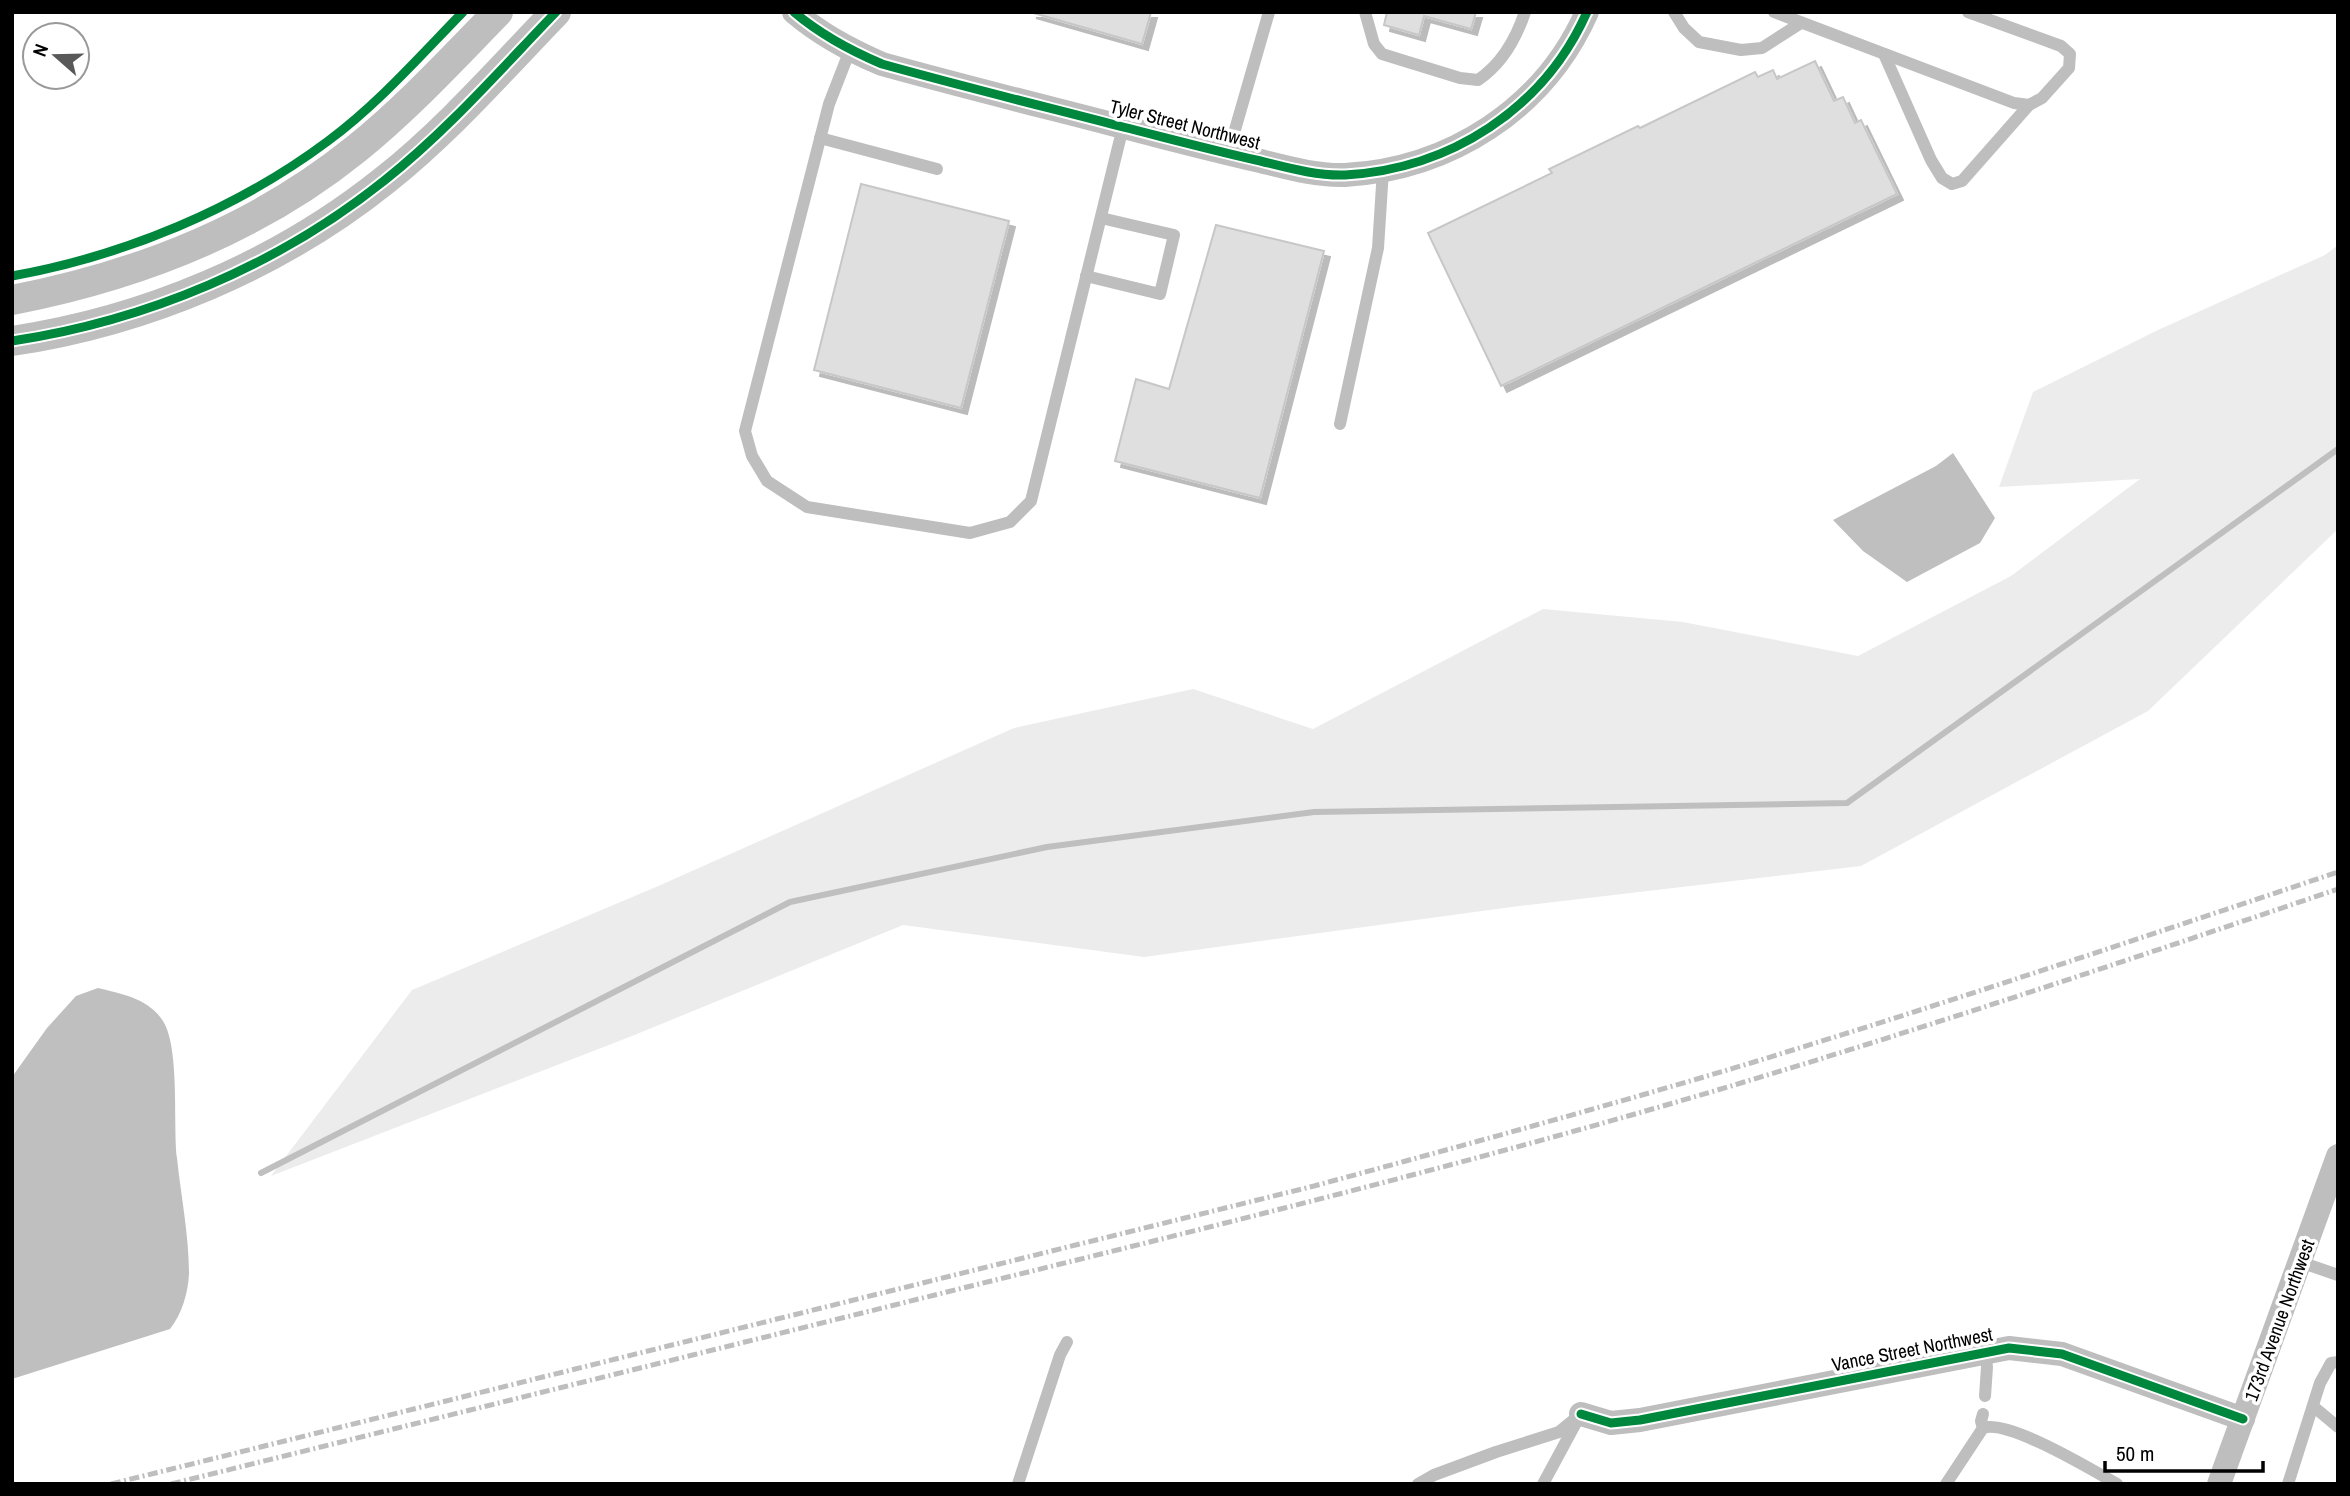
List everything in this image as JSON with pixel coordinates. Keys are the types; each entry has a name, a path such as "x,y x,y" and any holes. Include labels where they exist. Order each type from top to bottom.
{"street":[{"path":"12,300 95,281 173,255 286,198 355,150 392,118 498,12"},
{"path":"12,341 85,327 167,302 245,268 319,227 387,179 449,124 556,12"},
{"name":"Tyler Street Northwest","path":"794,12 818,32 881,64 1228,154 1302,171 1344,175 1420,162 1489,131 1525,102 1555,66 1578,32 1587,12"},
{"name":"173rd Avenue Northwest","path":"2220,1484 2338,1156"},
{"name":"Vance Street Northwest","path":"1581,1414 1611,1423 1640,1420 2009,1348 2062,1354 2243,1419"}],"lane":[{"path":"1228,154 1269,12"},
{"path":"1365,12 1374,44 1382,54 1461,78 1478,80 1511,47 1525,12"},
{"path":"1674,12 1684,28 1699,42 1741,51 1762,48 1801,23"},
{"path":"1774,12 2014,103 2029,105"},
{"path":"1884,54 1931,160 1942,178 1952,184 1962,181 2029,105 2042,98 2069,68 2070,54 2061,46 1968,12"},
{"path":"850,50 829,104 745,431 752,456 767,481 807,507 970,533 1010,522 1031,500 1123,127"},
{"path":"820,138 937,169"},
{"path":"1340,424 1378,248 1383,170"},
{"path":"1086,276 1160,294 1174,235 1101,218"},
{"path":"2300,1262 2338,1275"},
{"path":"1018,1484 1060,1355 1067,1342"},
{"path":"1985,1352 1986,1396"},
{"path":"2288,1484 2326,1371 2331,1363 2338,1362"},
{"path":"2314,1407 2338,1427"},
{"path":"1983,1413 1980,1421 1983,1428"},
{"path":"1418,1484 1434,1475 1496,1452 1559,1432 1581,1414"},
{"path":"1543,1484 1581,1414"},
{"path":"1946,1484 1983,1428 1998,1426 2020,1433 2117,1484"}],"shaded area":[{"path":"2338,245 2338,529 2148,711 1861,866 1519,906 1144,957 903,925 632,1036 271,1176 412,990 656,887 1014,728 1193,689 1313,729 1543,609 1683,622 1858,656 2011,576 2140,479 1999,487 2033,392 2158,330 2325,255"},
{"path":"1953,453 1995,518 1980,543 1907,582 1863,551 1833,520 1936,466"},
{"path":"98,988 134,998 150,1007 163,1021 168,1033 174,1067 177,1158 188,1245 189,1274 186,1296 170,1329 12,1379 12,1077 47,1028 76,996"}],"building":[{"path":"1030,12 1151,12 1142,44"},
{"path":"1387,12 1476,12 1471,29 1424,16 1419,35 1384,25"},
{"path":"1815,61 1834,101 1843,97 1855,123 1861,120 1897,194 1501,386 1428,233 1552,173 1549,169 1755,72 1758,77 1773,70 1777,79"},
{"path":"861,184 1009,221 961,408 814,370"},
{"path":"1216,225 1324,251 1260,498 1115,461 1136,379 1169,389"}],"waterway":[{"path":"261,1173 790,902 1047,847 1314,812 1847,803 2338,449"}],"railway":[{"path":"111,1484 1314,1186 1424,1156 1754,1062 2047,969 2338,872"},
{"path":"171,1484 1218,1225 1546,1139 1895,1035 2338,889"}],"cycle path":[{"path":"12,276 96,256 137,242 178,227 256,188 293,166 346,127 398,79 463,12"},
{"path":"12,341 62,332 161,304 256,263 301,238 344,211 408,161 473,99 556,12"},
{"path":"794,12 814,28 882,64 1123,127 1311,173 1334,175 1384,170 1421,161 1489,128 1519,105 1546,78 1569,47 1587,12"},
{"path":"1581,1414 1611,1423 1640,1420 2009,1348 2062,1354 2243,1419"}]}
